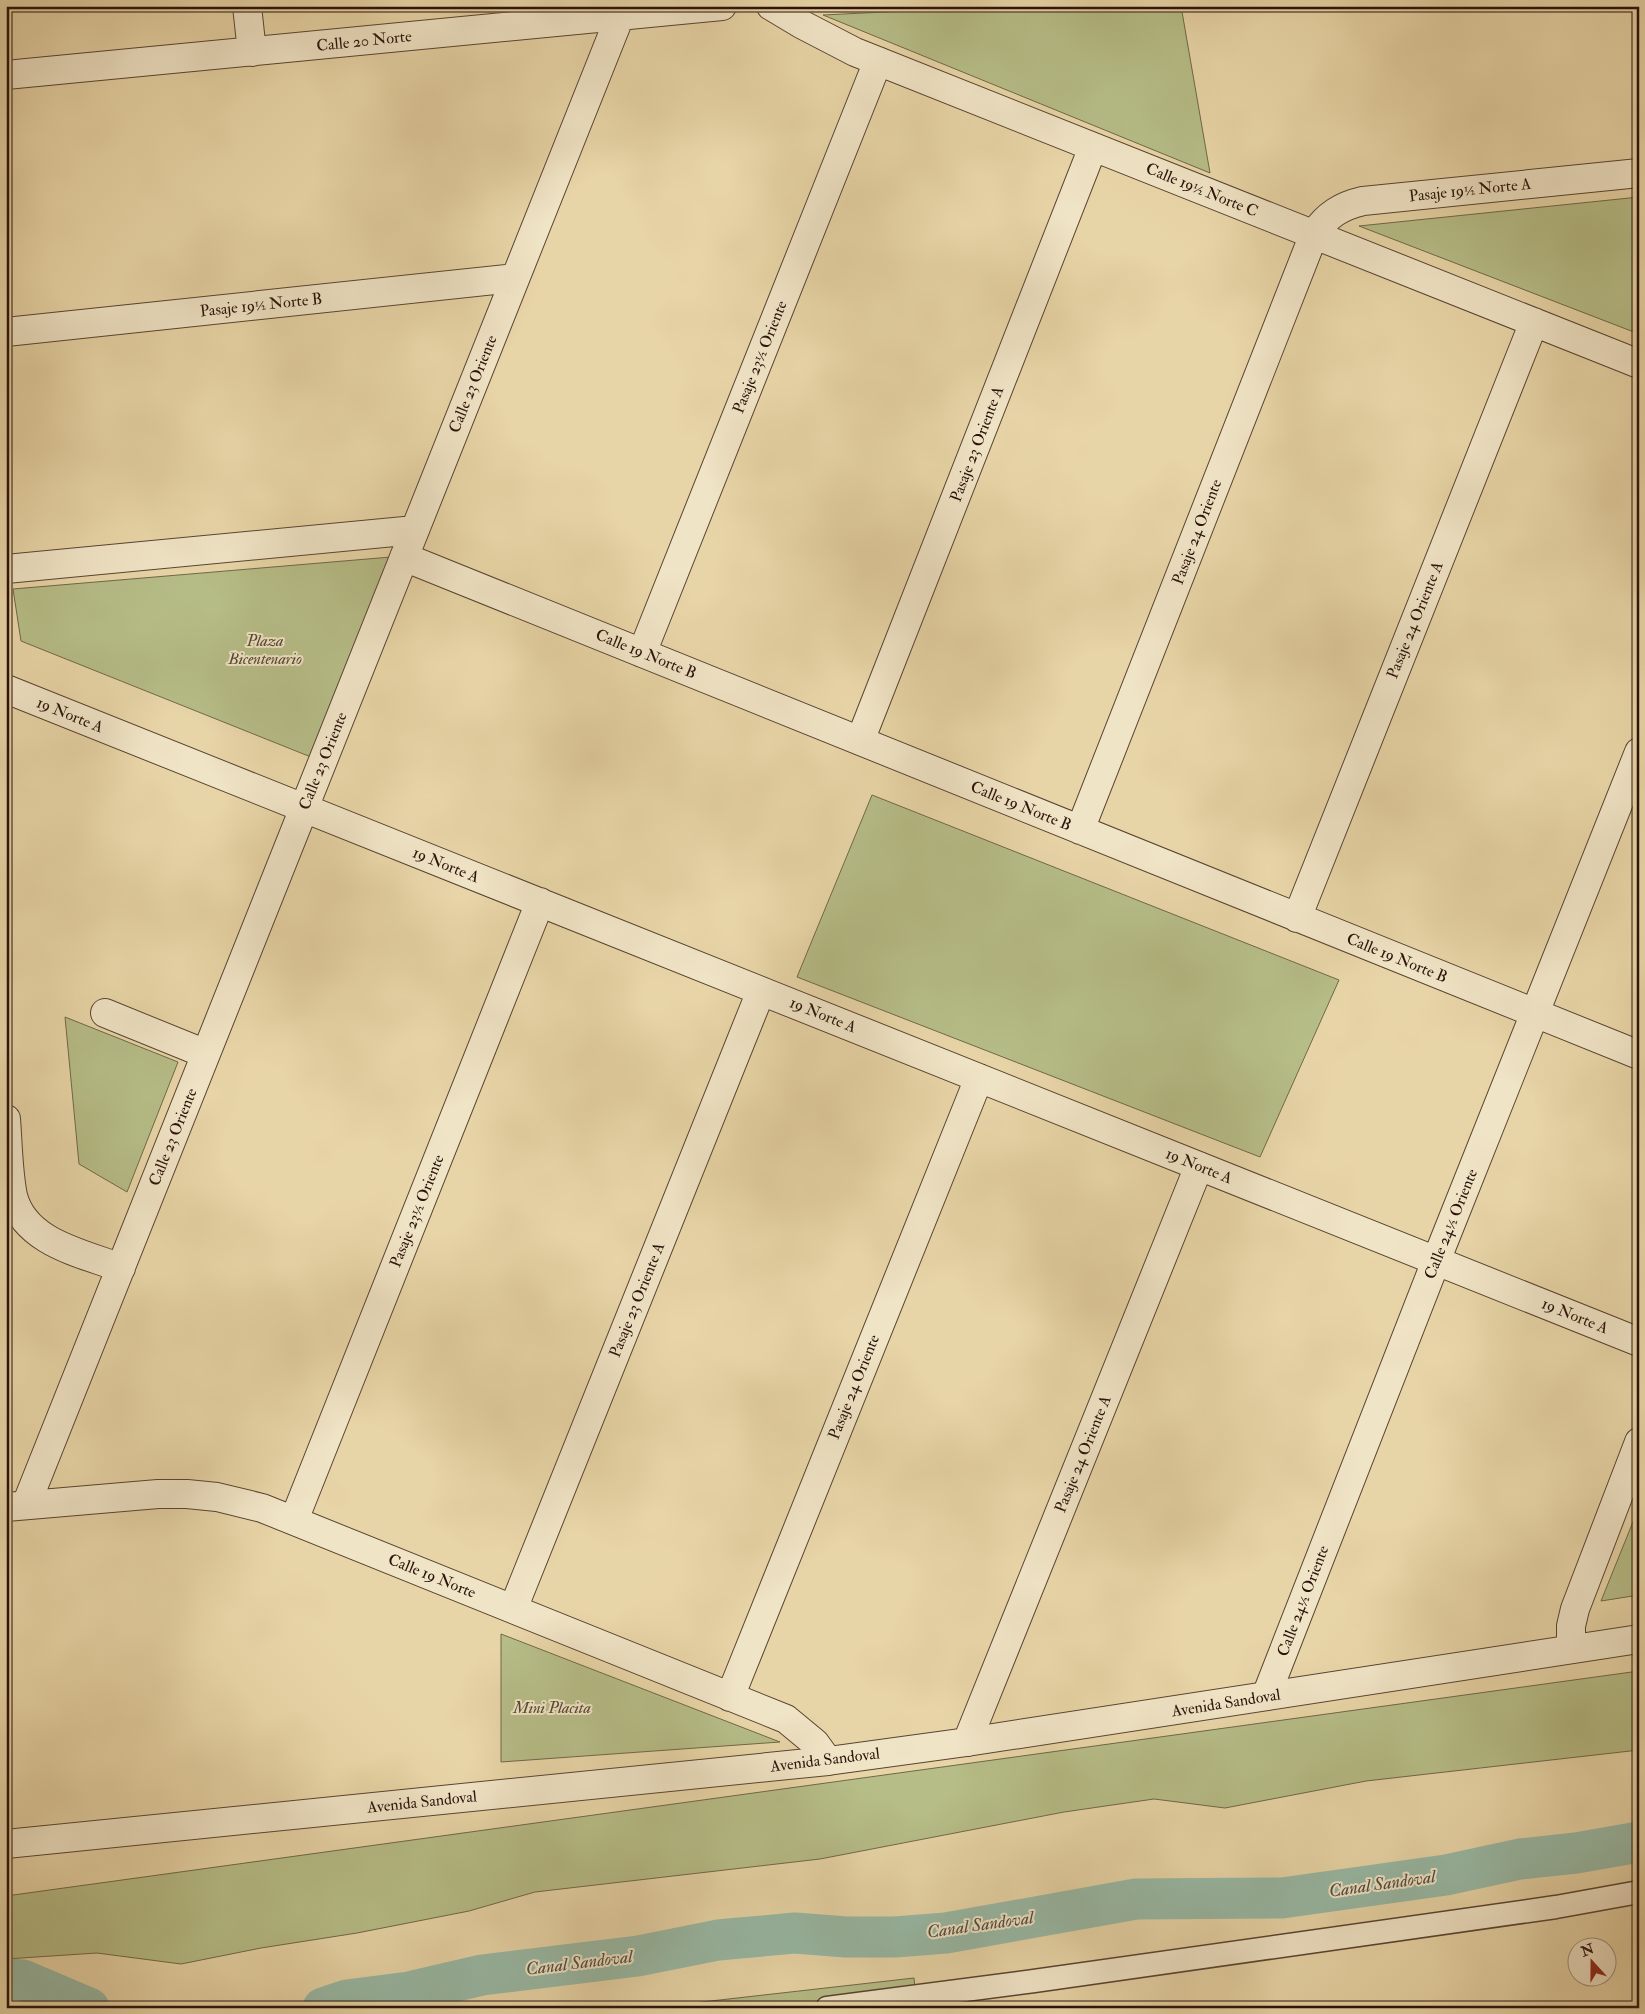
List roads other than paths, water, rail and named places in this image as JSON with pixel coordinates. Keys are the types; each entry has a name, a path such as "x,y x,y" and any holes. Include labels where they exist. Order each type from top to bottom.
{"street":[{"path":"247,6 252,52"},
{"name":"Calle 20 Norte","path":"6,75 722,6"},
{"name":"Calle 19½ Norte C","path":"771,6 836,43 878,61 1639,364"},
{"name":"Calle 23 Oriente","path":"16,1506 121,1268 620,16"},
{"name":"Pasaje 23½ Oriente","path":"642,653 878,61"},
{"name":"Pasaje 23 Oriente A","path":"860,741 1093,147"},
{"name":"Pasaje 19½ Norte A","path":"1314,234 1333,212 1348,204 1363,200 1639,173"},
{"name":"Pasaje 24 Oriente","path":"1080,830 1314,234"},
{"name":"Pasaje 19½ Norte B","path":"6,332 515,278"},
{"name":"Pasaje 24 Oriente A","path":"1297,918 1534,322"},
{"path":"6,569 415,530"},
{"name":"Calle 19 Norte B","path":"404,557 1639,1055"},
{"name":"19 Norte A","path":"6,689 1639,1342"},
{"name":"Calle 24½ Oriente","path":"1266,1696 1534,1014 1632,786 1639,752"},
{"name":"Pasaje 23½ Oriente","path":"294,1520 540,902"},
{"name":"Pasaje 23 Oriente A","path":"513,1609 760,991"},
{"path":"105,1013 206,1054"},
{"name":"Pasaje 24 Oriente","path":"730,1697 978,1078"},
{"path":"6,1119 14,1196 19,1210 26,1221 39,1234 54,1244 121,1268"},
{"name":"Pasaje 24 Oriente A","path":"967,1742 1198,1166"},
{"path":"1571,1649 1571,1626 1575,1608 1639,1442"},
{"name":"Calle 19 Norte","path":"16,1506 158,1494 188,1494 240,1502 294,1520 786,1719 815,1743 828,1761"},
{"name":"Avenida Sandoval","path":"6,1844 828,1761 967,1742 1639,1639"}],"lane":[{"path":"827,2008 1034,1981 1527,1911 1639,1892"}],"waterway":[{"name":"Canal Sandoval","path":"323,2008 347,2000 409,1992 482,1975 638,1956 718,1940 795,1933 846,1937 895,1937 946,1933 1136,1899 1282,1898 1446,1875 1520,1859 1576,1853 1639,1842"},
{"name":"Canal Sandoval","path":"6,1979 23,1980 89,2008"}],"park label":[{"name":"Plaza Bicentenario","path":"265,650"},
{"name":"Mini Placita","path":"552,1708"}]}
